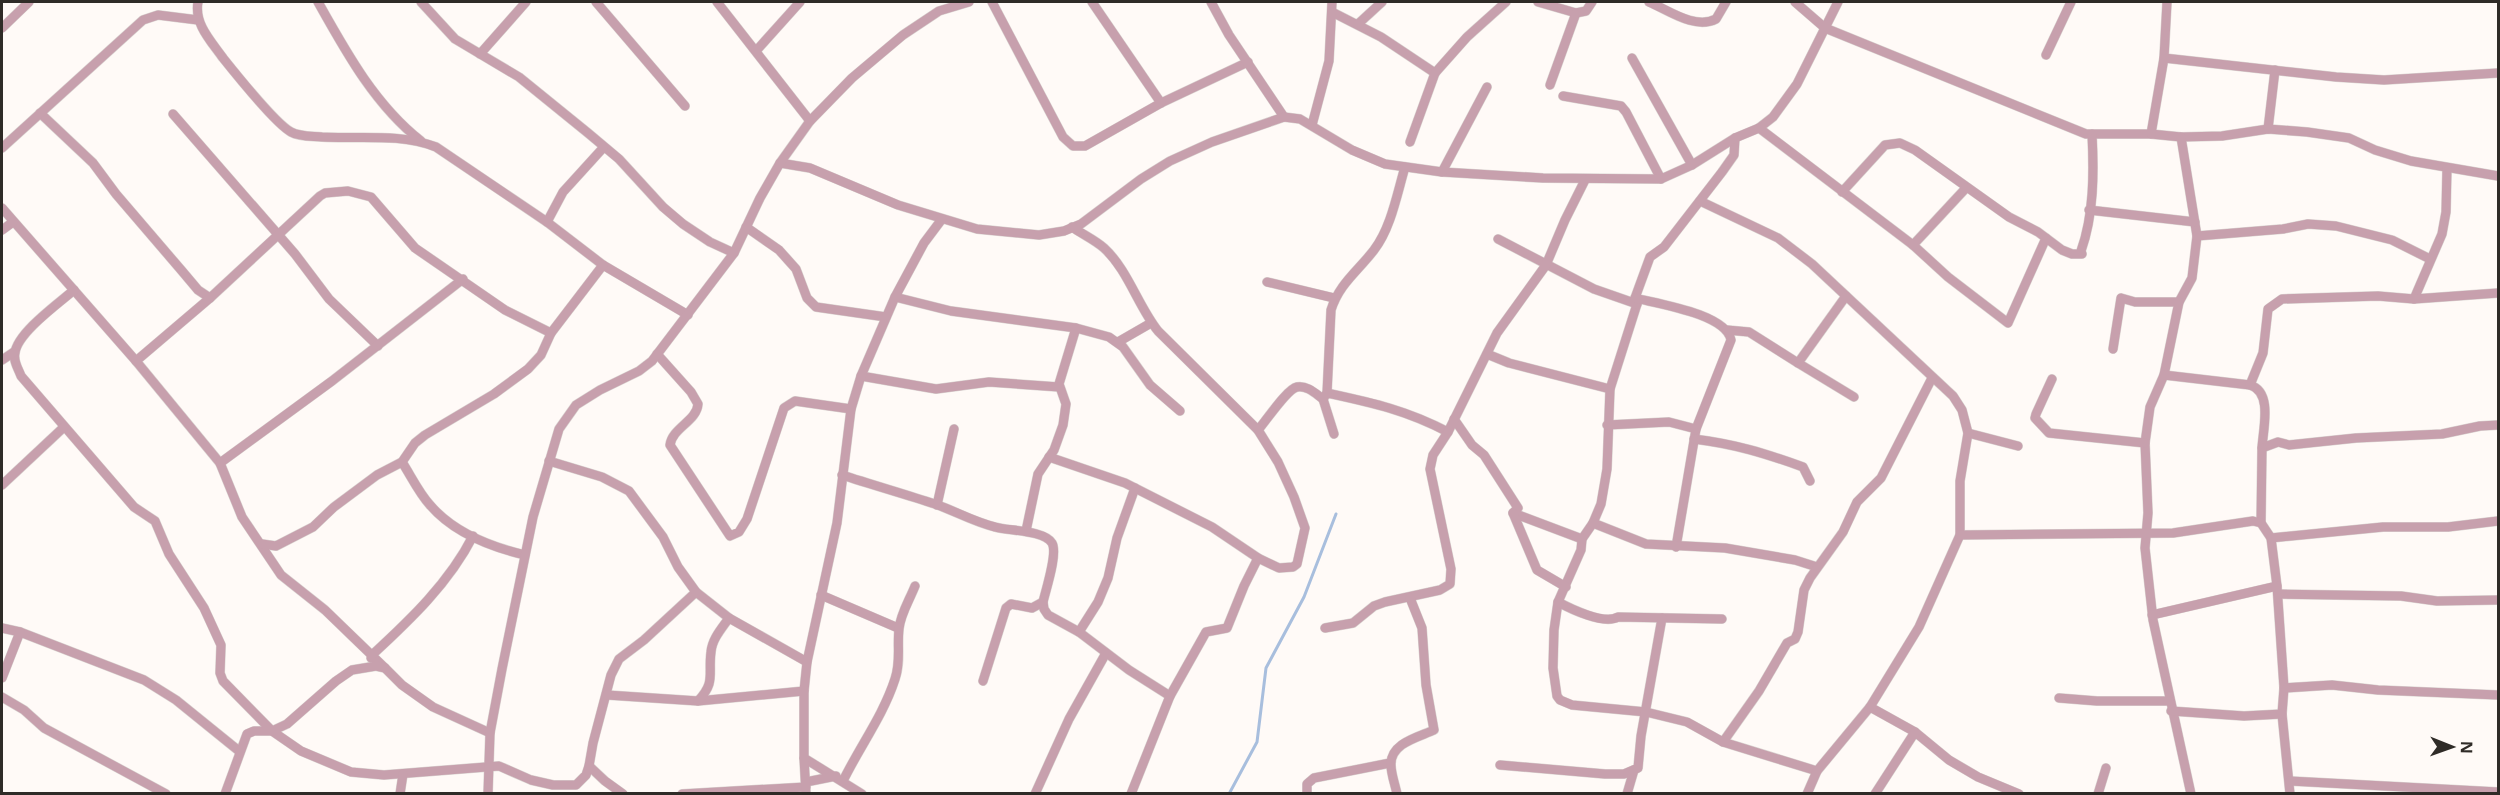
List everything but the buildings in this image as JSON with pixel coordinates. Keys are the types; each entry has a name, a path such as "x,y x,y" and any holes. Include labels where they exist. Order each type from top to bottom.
{"street":[{"path":"2,28 29,2"},
{"path":"198,2 198,20 228,64 292,133 344,138 401,138 436,147 547,222 603,265 688,315"},
{"path":"318,2 347,53 378,96 406,129 423,142"},
{"path":"421,2 455,39 538,91 603,148 619,159 663,207 683,224 710,242 734,253"},
{"path":"480,54 526,2"},
{"path":"596,2 686,106"},
{"path":"717,2 810,121"},
{"path":"756,51 800,2"},
{"path":"488,794 490,733 525,555 559,429 576,405 600,390 639,371 657,354 734,253 780,163 810,121 852,78 903,35 939,11 969,2"},
{"path":"992,2 1047,109 1068,143 1077,147 1085,146 1161,103 1248,62"},
{"path":"1092,2 1161,103"},
{"path":"1211,2 1229,35 1284,117"},
{"path":"1358,24 1382,2"},
{"path":"1410,142 1435,72 1467,37 1506,2"},
{"path":"1538,2 1576,13 1586,11 1592,2"},
{"path":"1649,2 1700,22 1716,19 1726,2"},
{"path":"1795,2 1825,28 2086,134 2222,136 2268,129 2349,138 2384,153 2447,168 2499,176"},
{"path":"780,163 810,168 898,205 977,230 1039,236 1072,227 1092,217 1141,179 1170,161 1212,142 1284,117 1300,119 1370,159 1405,167 1442,172 1585,180 1661,179 1692,165 1735,138 1759,128 1783,106 1797,84 1838,2"},
{"path":"2046,55 2071,2"},
{"path":"2151,134 2164,58 2167,2"},
{"path":"1312,125 1329,61 1332,7 1435,72"},
{"path":"1551,85 1576,13"},
{"path":"2,148 143,20 158,15 198,20"},
{"path":"1632,58 1692,165"},
{"path":"2164,58 2384,80 2499,73"},
{"path":"2268,129 2275,70"},
{"path":"1442,172 1487,87"},
{"path":"1563,96 1621,106 1661,179"},
{"path":"40,113 93,163 116,194 198,290 210,298"},
{"path":"173,114 295,254 330,299 378,346"},
{"path":"1759,128 1913,244 1948,276 2008,322 2046,238"},
{"path":"1842,192 1886,145 1899,143 1915,150 1966,188 2062,250 2072,254 2082,254 2089,224 2094,161 2092,134"},
{"path":"2181,137 2197,236 2192,278 2179,302 2164,375 2150,407 2145,443 2148,504 2146,567 2152,615 2165,666 2171,711 2191,794"},
{"path":"1735,138 1734,155 1664,248 1650,257 1610,389 1605,485 1593,524 1582,539 1581,550 1558,602 1554,630 1553,668 1560,700 1583,707 1646,712 1687,722 1723,742 1817,771"},
{"path":"547,222 563,192 603,148"},
{"path":"1334,434 1325,396 1331,310 1335,298 1349,276 1375,249 1386,228 1405,167"},
{"path":"2414,299 2442,234 2446,212 2447,168"},
{"path":"1325,628 1353,623 1374,606 1385,602 1445,589 1452,579 1430,469 1432,455 1448,432 1497,333 1546,265 1585,180"},
{"path":"1913,244 1966,188"},
{"path":"136,361 210,298 326,193 348,191 370,197 415,248 505,310 551,333"},
{"path":"1700,201 1778,238 1812,264 1953,396 1962,410 1968,433 1960,481 1960,535 1919,627 1870,707 1817,771 1807,794"},
{"path":"2,208 136,361 219,463 242,517 262,544 270,560 289,582 326,610 402,685 433,707 490,733"},
{"path":"2089,210 2195,222"},
{"path":"806,788 804,691 807,662 837,523 851,409 861,376 895,297 924,243 942,219"},
{"path":"2,230 12,222"},
{"path":"2197,236 2283,229 2308,224 2336,226 2392,240 2430,259"},
{"path":"746,227 779,250 796,269 807,298 816,307 886,317"},
{"path":"1049,457 1135,488 1212,527 1258,558 1279,568 1293,567 1300,557 1305,528 1278,462 1258,430 1145,316 1126,278 1104,248 1072,227"},
{"path":"1498,239 1594,289 1714,320 1727,330 1731,340 1729,349 1695,434 1676,547"},
{"path":"262,544 276,546 313,527 334,507 377,475 402,462 415,443 494,394 528,369 541,355 551,333 603,265"},
{"path":"219,463 378,346 463,279"},
{"path":"1267,282 1335,298"},
{"path":"2,360 14,352 22,337 74,290"},
{"path":"2250,385 2263,353 2268,309 2282,300 2378,296 2414,299 2499,293"},
{"path":"1798,363 1846,296"},
{"path":"895,297 951,311 1076,328 1118,342 1150,385 1180,411"},
{"path":"2113,349 2121,298 2135,302 2179,302"},
{"path":"1118,342 1151,323"},
{"path":"1026,531 1038,474 1060,434 1066,408 1059,387 1076,328"},
{"path":"1727,330 1749,332 1854,397"},
{"path":"14,352 15,363 21,376 134,507 155,520 169,554 204,608 221,645 220,673 223,681 272,731 301,751 351,772 366,775 403,774 499,766 531,780 570,786 582,781 590,766 593,743 611,675 619,659 644,640 696,592"},
{"path":"657,354 691,392 698,404 696,412 673,436 670,445 730,536 739,532 747,519 787,404 795,401 851,409"},
{"path":"1487,354 1509,363 1610,389"},
{"path":"2164,375 2250,385 2259,389 2263,397 2265,410 2261,523 2271,538 2278,590 2284,688 2282,714 2290,794"},
{"path":"861,376 936,389 990,382 1059,387"},
{"path":"1723,742 1759,690 1787,643 1795,639 1804,590 1817,567 1843,532 1857,502 1881,478 1932,378"},
{"path":"2052,379 2036,414 2036,418 2049,433 2145,443"},
{"path":"1258,430 1294,388 1309,389 1325,396 1381,405 1417,416 1448,432"},
{"path":"1454,419 1472,446 1484,455 1518,508 1513,513"},
{"path":"1607,425 1669,422 1695,434 1736,444 1803,467 1810,481"},
{"path":"2262,448 2278,442 2289,445 2356,438 2442,434 2471,427 2499,425"},
{"path":"2,485 64,427"},
{"path":"937,505 954,429"},
{"path":"1968,433 2018,446"},
{"path":"549,461 602,477 629,491 663,537 678,567 696,592 729,618 807,662"},
{"path":"402,462 434,509 454,527 504,550 525,555"},
{"path":"842,475 937,505 974,522 1026,531 1050,540 1053,546 1052,567 1043,602 1048,615 1079,632 1170,696"},
{"path":"1079,632 1098,602 1108,578 1117,538 1135,488"},
{"path":"1513,513 1582,539"},
{"path":"1513,513 1537,570 1566,587"},
{"path":"1960,535 2173,533 2253,520 2261,523"},
{"path":"2271,538 2384,527 2448,527 2499,521"},
{"path":"1593,524 1646,544 1725,548 1795,560 1817,567"},
{"path":"368,666 372,655 415,616 463,555 473,536"},
{"path":"270,560 276,546"},
{"path":"1131,794 1170,696 1206,632 1227,628 1258,558"},
{"path":"682,794 806,788 839,779 877,723 896,677 900,660 898,628 915,586"},
{"path":"2152,615 2278,590 2401,596 2437,601 2499,600"},
{"path":"821,595 898,628"},
{"path":"1397,794 1390,763 1396,751 1403,743 1434,730 1426,685 1422,628 1410,598"},
{"path":"983,681 1006,608 1011,604 1032,608 1043,602"},
{"path":"1558,602 1574,611 1613,620 1618,617 1722,619"},
{"path":"698,701 710,687 711,652 714,641 729,618"},
{"path":"1500,765 1605,774 1624,774 1638,768 1662,618"},
{"path":"2,628 20,632 144,680 176,700 239,751"},
{"path":"2,678 20,632"},
{"path":"1035,794 1069,719 1106,653"},
{"path":"225,794 247,734 254,731 272,731 287,724 352,670 368,666 385,668"},
{"path":"2284,688 2332,685 2378,690 2499,694"},
{"path":"607,695 698,701 804,691"},
{"path":"2,697 24,710 44,728 166,794"},
{"path":"2059,698 2097,701 2169,700"},
{"path":"1870,707 1915,732 1949,760 2019,794"},
{"path":"2171,711 2244,716 2282,714"},
{"path":"1875,794 1915,732"},
{"path":"804,758 862,794"},
{"path":"1307,794 1307,784 1314,778 1390,763"},
{"path":"590,766 622,794"},
{"path":"2098,794 2106,768"},
{"path":"1627,794 1634,770"},
{"path":"400,794 403,774"},
{"path":"2290,781 2438,791 2499,792"}],"waterway":[{"path":"1229,794 1257,742 1266,668 1304,597 1336,514"}]}
